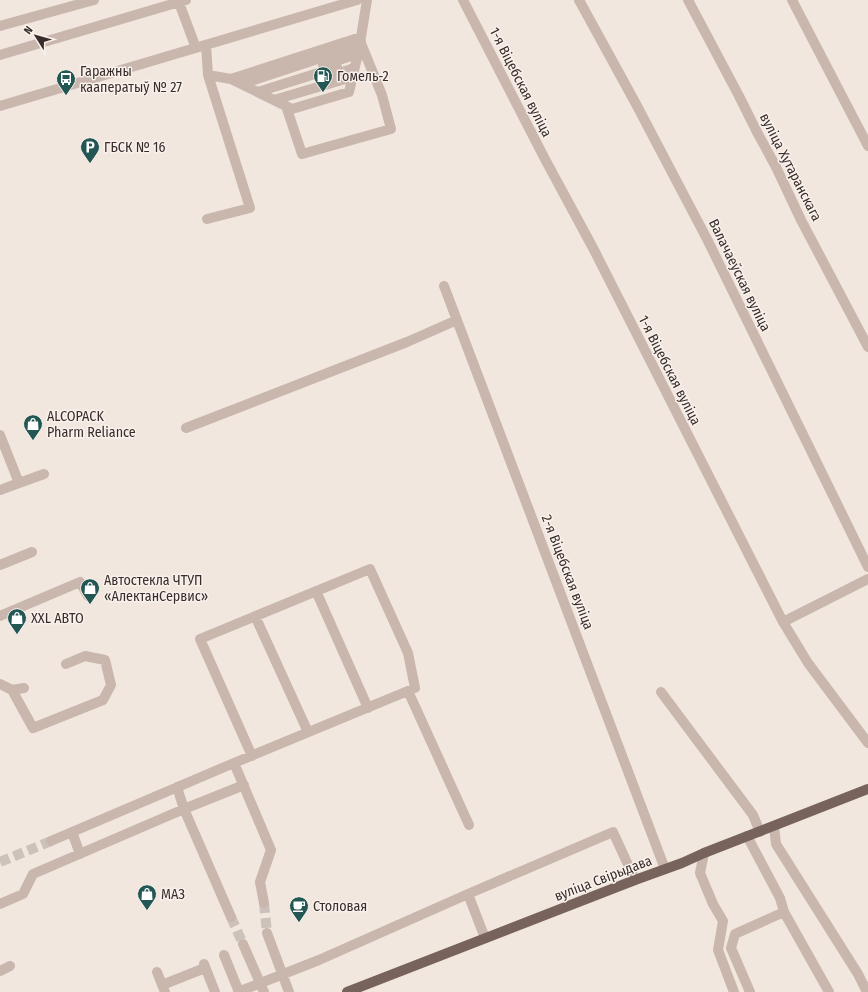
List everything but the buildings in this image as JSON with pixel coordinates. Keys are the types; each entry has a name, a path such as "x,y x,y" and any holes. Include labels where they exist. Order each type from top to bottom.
{"main road":[{"name":"вуліца Свірыдава","path":"348,992 682,863 868,789"}],"street":[{"path":"0,26 94,0"},
{"path":"0,106 357,0"},
{"path":"208,75 231,79 266,96 302,154 391,129 382,95 357,58 367,0"},
{"name":"1-я Віцебская вуліца","path":"463,0 546,161 593,248 784,622 808,662 868,743"},
{"name":"Валачаеўская вуліца","path":"579,0 708,241 865,553 868,567"},
{"name":"вуліца Хутаранскага","path":"688,0 776,167 801,220 868,347"},
{"path":"792,0 868,146"},
{"path":"0,55 181,1 201,47 208,75 250,208 207,220"},
{"path":"231,79 357,58"},
{"path":"266,96 357,58"},
{"path":"266,96 357,58"},
{"path":"266,96 357,58"},
{"name":"2-я Віцебская вуліца","path":"444,286 665,869"},
{"path":"186,428 407,342 457,320"},
{"path":"0,435 19,483"},
{"path":"0,490 44,474"},
{"path":"0,565 32,552"},
{"path":"51,841 415,688 408,653 370,569 200,639 252,756"},
{"path":"784,622 868,579"},
{"path":"0,616 80,582 88,596"},
{"path":"316,591 368,708"},
{"path":"255,616 308,732"},
{"path":"0,684 12,690 33,728 103,700 111,685 105,660 85,656 66,664"},
{"path":"12,690 24,688"},
{"path":"408,691 469,825"},
{"path":"661,692 753,815 760,832"},
{"path":"234,763 271,850 260,882 264,903"},
{"path":"0,904 23,894 33,874 184,809 244,785"},
{"path":"178,788 184,809 231,917"},
{"path":"774,826 776,844 858,974 867,992"},
{"path":"72,832 80,854"},
{"path":"224,955 239,992 263,988 282,976 613,832 635,880"},
{"path":"747,836 780,898 784,912 829,992"},
{"path":"704,853 700,873 713,904 723,921 718,950 734,992"},
{"path":"468,894 485,938"},
{"path":"750,992 731,948 735,934 784,912"},
{"path":"267,933 289,992"},
{"path":"243,944 248,959 263,988"},
{"path":"0,971 10,966"},
{"path":"157,972 163,988 205,966 215,992"}],"tunnel":[{"path":"0,862 51,841"},
{"path":"264,903 267,933"},
{"path":"231,917 243,944"}],"place":[{"name":"Гомель-2","path":"323,93"},
{"name":"Гаражны кааператыў № 27","path":"66,96"},
{"name":"ГБСК № 16","path":"90,164"},
{"name":"ALCOPACK Pharm Reliance","path":"33,441"},
{"name":"Автостекла ЧТУП «АлектанСервис»","path":"90,605"},
{"name":"XXL АВТО","path":"17,635"},
{"name":"МАЗ","path":"147,911"},
{"name":"Столовая","path":"299,923"}]}
